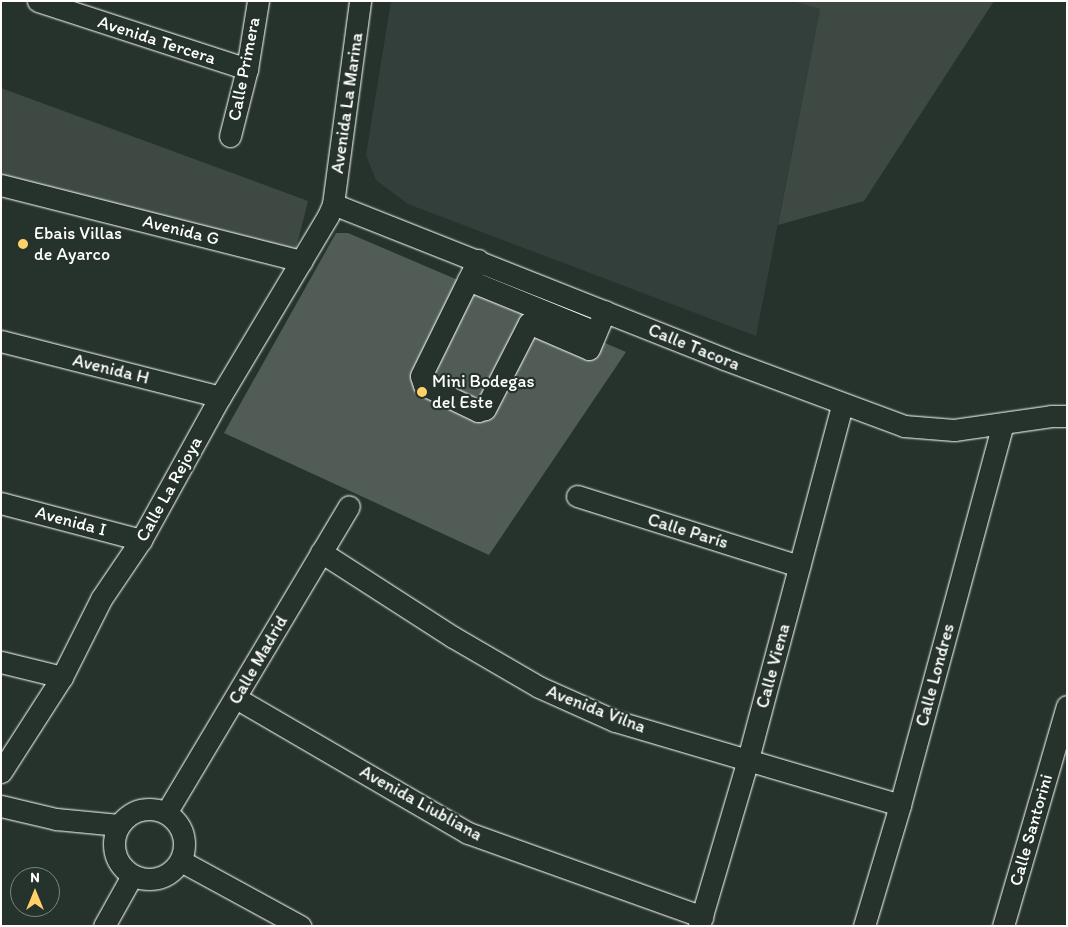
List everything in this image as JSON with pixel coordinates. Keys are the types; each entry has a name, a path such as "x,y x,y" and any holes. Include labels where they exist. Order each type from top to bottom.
{"street":[{"name":"Avenida Tercera","path":"38,1 248,69"},
{"name":"Calle Primera","path":"230,136 248,69 258,1"},
{"name":"Avenida La Marina","path":"333,204 360,1"},
{"name":"Avenida G","path":"1,185 302,261"},
{"name":"Calle Tacora","path":"333,204 842,405 904,426 954,430 1051,416 1067,416"},
{"name":"Calle La Rejoya","path":"1,772 62,677 101,599 141,540 220,397 302,261 333,204"},
{"path":"478,260 421,376 424,385 478,411 485,408 529,324 589,349 606,312"},
{"path":"468,280 596,332"},
{"name":"Avenida H","path":"1,341 220,397"},
{"name":"Calle Viena","path":"700,922 748,759 842,405"},
{"name":"Calle Londres","path":"864,926 900,805 1003,424"},
{"name":"Calle París","path":"577,496 799,566"},
{"name":"Avenida I","path":"1,503 141,540"},
{"name":"Calle Madrid","path":"166,813 349,506"},
{"name":"Avenida Vilna","path":"321,552 452,637 539,687 615,721 900,805"},
{"path":"1,662 62,677"},
{"name":"Avenida Liubliana","path":"236,698 468,833 700,922"},
{"name":"Calle Santorini","path":"1003,926 1067,706"},
{"path":"1,806 56,819 119,825"},
{"path":"140,810 156,810 166,813 175,820 184,839 181,861 174,870 154,880 132,876 122,868 113,846 119,825 126,817 140,810"},
{"path":"56,819 113,846"},
{"path":"181,861 300,926"},
{"path":"104,926 132,876"}],"shaded area":[{"path":"391,1 791,1 820,9 756,336 408,204 376,180 366,155"},
{"path":"791,1 994,1 864,201 778,225 820,9"},
{"path":"1,88 308,201 295,253 1,179"}],"building":[{"name":"Mini Bodegas del Este","path":"336,233 348,233 626,352 489,555 224,433"}],"place":[{"name":"Ebais Villas de Ayarco","path":"23,244"},
{"name":"Mini Bodegas del Este","path":"422,392"}]}
